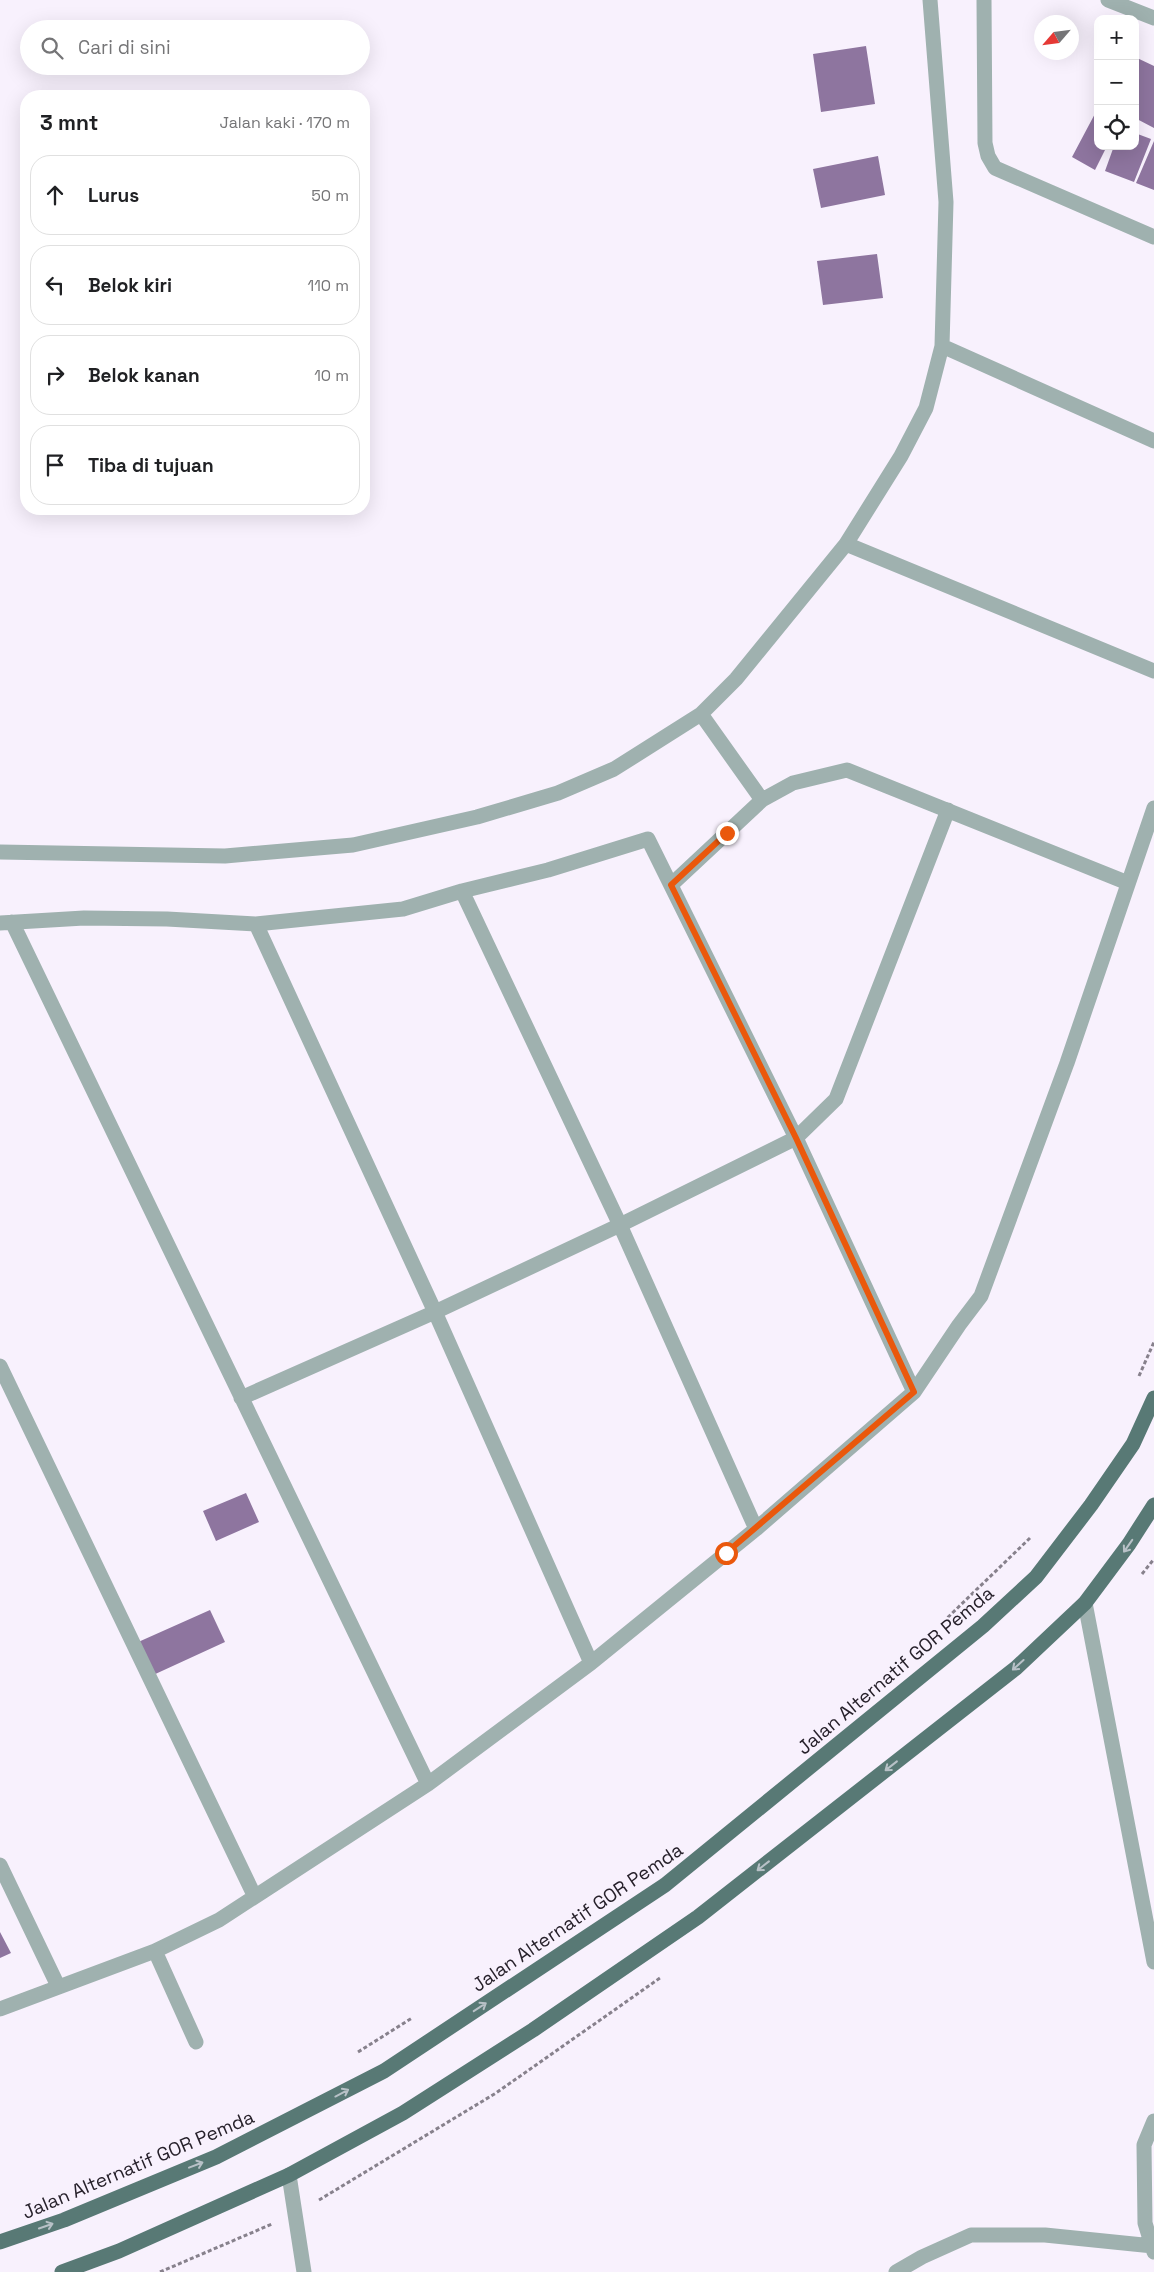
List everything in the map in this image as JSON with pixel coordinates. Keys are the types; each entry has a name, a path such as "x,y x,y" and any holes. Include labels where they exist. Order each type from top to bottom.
{"main road":[{"name":"Jalan Alternatif GOR Pemda","path":"0,2242 64,2220 216,2157 384,2071 665,1885 976,1632 1036,1577 1091,1505 1134,1444 1154,1398"},
{"path":"62,2272 119,2251 289,2175 403,2113 533,2030 698,1916 1016,1668 1085,1603 1129,1544 1154,1505"}],"street":[{"path":"0,852 225,856 353,845 477,817 558,793 614,769 701,714 736,679 846,544 901,456 926,408 942,346 946,202 930,0"},
{"path":"984,0 985,143 988,156 995,168 1154,237"},
{"path":"1108,0 1154,18"},
{"path":"942,346 1154,442"},
{"path":"846,544 1154,670"},
{"path":"701,714 762,800"},
{"path":"671,885 762,800 793,783 847,770 1128,883"},
{"path":"0,2010 58,1986 155,1951 219,1920 254,1895 428,1784 591,1663 756,1529 914,1392 981,1296 1067,1063 1154,808"},
{"path":"241,1398 435,1312 620,1225 796,1138 836,1099 948,810"},
{"path":"428,1784 241,1398 6,923 94,918 167,919 256,924 403,909 462,891 548,870 648,839 796,1138 914,1392"},
{"path":"462,891 620,1225 756,1529"},
{"path":"256,924 435,1312 591,1663"},
{"path":"0,1366 254,1895"},
{"path":"1085,1603 1154,1962"},
{"path":"0,1864 58,1986"},
{"path":"155,1951 196,2042"},
{"path":"1154,2122 1144,2144 1145,2223 1154,2252"},
{"path":"289,2175 304,2272"},
{"path":"896,2272 922,2257 971,2234 1045,2235 1153,2246"}],"path":[{"path":"1138,1376 1154,1342"},
{"path":"936,1628 1023,1546 1035,1532"},
{"path":"356,2053 414,2017"}],"building":[{"path":"866,46 875,104 821,112 813,54"},
{"path":"1139,59 1154,66 1154,128 1139,120"},
{"path":"1094,116 1094,150 1105,150 1095,170 1072,157"},
{"path":"1139,134 1151,139 1134,182 1105,171 1113,150 1139,150"},
{"path":"1154,141 1154,190 1136,183"},
{"path":"878,156 885,195 821,208 813,169"},
{"path":"877,254 883,298 823,305 817,261"},
{"path":"246,1493 259,1522 216,1541 203,1511"},
{"path":"210,1610 225,1642 151,1676 136,1643"},
{"path":"0,1932 11,1953 0,1958"}],"route":[{"path":"726,1553 914,1392 796,1138 671,885 727,833"}]}
